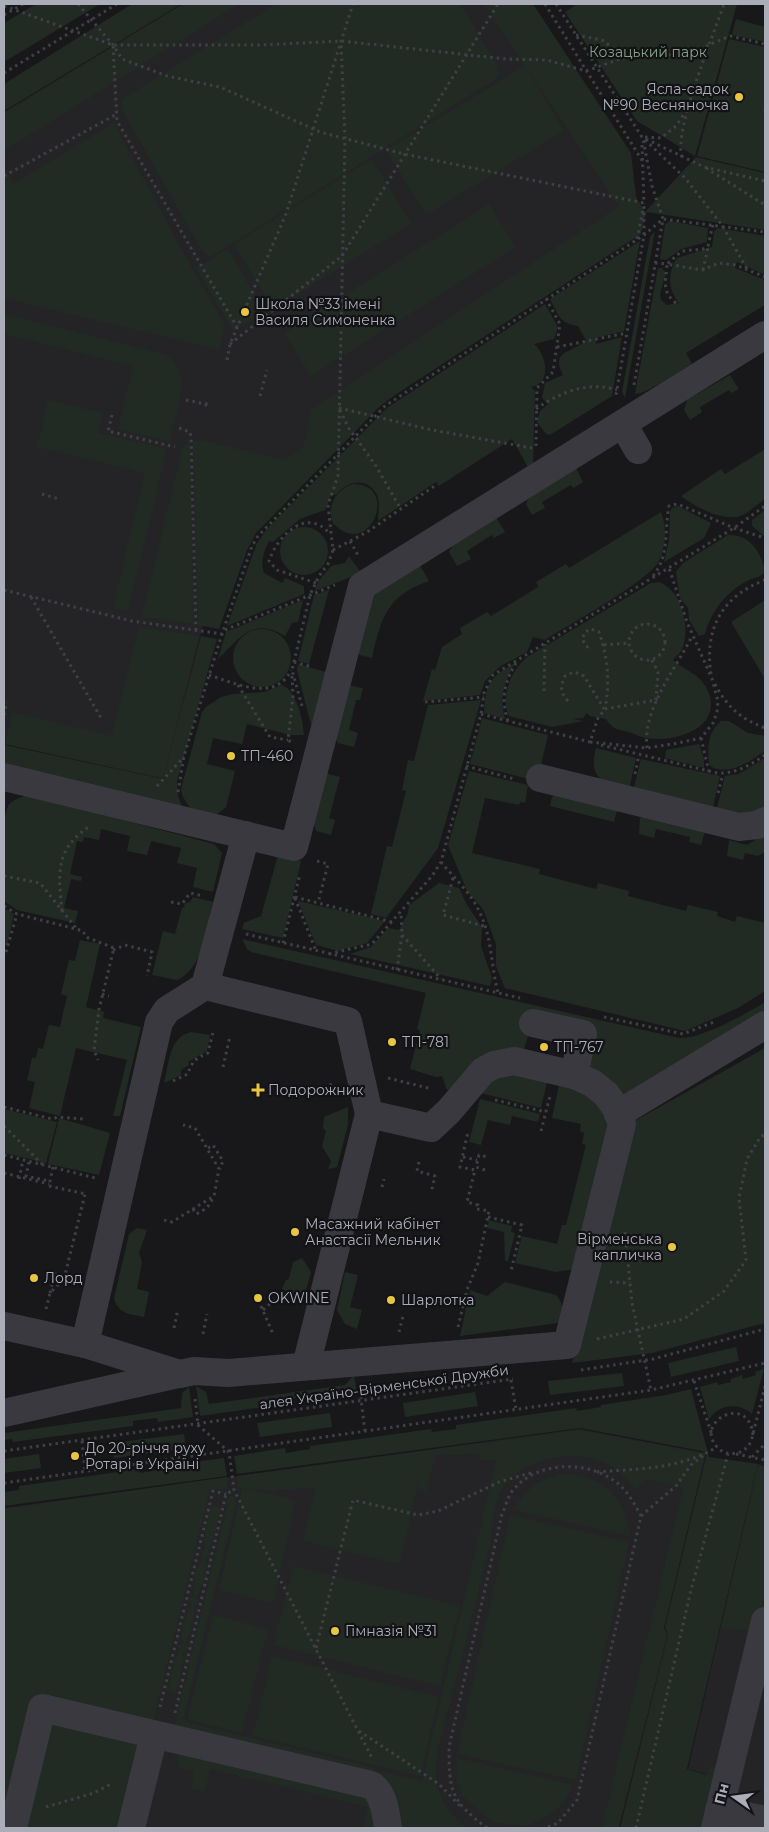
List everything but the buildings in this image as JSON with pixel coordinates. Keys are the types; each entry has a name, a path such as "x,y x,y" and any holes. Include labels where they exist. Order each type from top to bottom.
{"lane":[{"path":"4,777 294,847 362,586 765,335"},
{"path":"623,424 638,450"},
{"path":"531,779 739,827 757,825 765,820"},
{"path":"85,1344 159,1022 167,1010 205,986 246,835"},
{"path":"205,986 348,1021 369,1114 306,1366"},
{"path":"529,1011 583,1034 565,1073"},
{"path":"618,1114 765,1025"},
{"path":"187,1385 194,1370 228,1373 567,1345 622,1124 606,1094 592,1083 565,1073 514,1061 494,1065 482,1071 449,1111 431,1128 369,1114"},
{"path":"4,1326 85,1344 187,1385"},
{"path":"4,1413 187,1385"},
{"path":"765,1621 717,1819 765,1820"},
{"path":"13,1828 42,1708 157,1743 371,1785 381,1796 388,1828"},
{"path":"130,1828 157,1743"}],"path":[{"path":"4,15 23,4"},
{"path":"78,4 113,45 122,59 167,76 220,87 314,129 404,154 644,203"},
{"path":"4,73 117,4"},
{"path":"227,360 230,344 286,214 353,4"},
{"path":"230,344 342,256 498,4"},
{"path":"544,4 642,162"},
{"path":"557,4 642,137 686,178 722,225 746,269"},
{"path":"682,157 679,148 691,102 724,4"},
{"path":"4,6 71,32 113,45 271,45 341,41 506,59 547,60 586,71 620,59 690,53 730,36 765,44"},
{"path":"576,35 602,40 617,51 641,57"},
{"path":"209,675 257,689 268,688 288,678 292,670 310,595 328,564 332,550 328,505 338,476 340,450 339,408 345,139 341,41"},
{"path":"113,45 117,121 237,328"},
{"path":"642,137 661,138 676,126 691,102"},
{"path":"4,176 117,114"},
{"path":"642,137 704,167 765,205"},
{"path":"623,424 614,407 644,235 642,137"},
{"path":"623,424 632,396 663,219 652,186 642,137"},
{"path":"704,167 765,181"},
{"path":"637,239 644,203"},
{"path":"188,822 191,812 182,804 178,791 184,756 254,540 340,450 385,406 644,235 663,219 722,225 765,232"},
{"path":"702,270 713,224"},
{"path":"676,303 667,296 667,264 682,251 703,249 708,246"},
{"path":"656,263 702,270 719,263 736,265 765,276"},
{"path":"533,479 536,448 537,388 553,372 560,324 546,299"},
{"path":"557,347 627,333"},
{"path":"260,396 267,370"},
{"path":"536,409 558,395 573,390 599,386 617,390"},
{"path":"186,400 205,404 210,403"},
{"path":"205,404 209,409"},
{"path":"339,408 376,415 432,430 536,448"},
{"path":"339,408 348,427 399,506"},
{"path":"112,415 108,431 175,447"},
{"path":"180,428 190,432 191,437 196,630"},
{"path":"332,550 367,532 436,485"},
{"path":"42,494 59,499"},
{"path":"652,578 659,569 665,553 669,506 677,504 686,507 734,528 765,538"},
{"path":"329,954 372,944 432,876 441,862 484,697 493,675 734,528 765,506"},
{"path":"316,583 277,570 269,561 271,554 286,533 296,525 305,522 317,524 332,537"},
{"path":"669,568 692,635 724,701 742,718 765,728"},
{"path":"222,634 228,628 363,574 371,580"},
{"path":"590,742 647,748 701,738 713,724 718,712 718,701 708,655 712,630 724,608 742,591 765,580"},
{"path":"4,590 132,621 222,634"},
{"path":"31,596 101,718"},
{"path":"646,623 658,626 665,636 666,642 662,654 652,660 636,656 629,643 631,634 640,625 646,623"},
{"path":"588,648 582,638 585,632 591,629 599,632 604,645 608,678 605,709 598,718 590,742"},
{"path":"647,748 648,723 656,700 692,635"},
{"path":"544,690 545,643"},
{"path":"604,645 629,643"},
{"path":"508,721 502,700 505,687 518,660"},
{"path":"652,660 658,672 656,700"},
{"path":"292,670 304,715"},
{"path":"288,740 293,696 292,670"},
{"path":"568,701 561,693 560,686 565,676 574,672 584,676 605,709"},
{"path":"237,684 270,737 288,740 316,761"},
{"path":"425,702 484,697"},
{"path":"605,709 656,700"},
{"path":"4,715 6,702"},
{"path":"481,714 709,772 731,772 745,768 765,756"},
{"path":"701,738 709,772"},
{"path":"154,788 184,756"},
{"path":"466,766 531,779"},
{"path":"62,911 59,870 64,853 74,837 91,825"},
{"path":"441,862 479,910 489,940 491,966 498,993"},
{"path":"283,943 302,868"},
{"path":"4,876 40,883 76,929"},
{"path":"453,877 443,915 484,926"},
{"path":"170,902 182,904 190,893 207,897"},
{"path":"295,897 392,922"},
{"path":"295,897 316,951"},
{"path":"4,906 17,914 83,931 86,937 114,948 113,950"},
{"path":"397,970 402,935 401,912"},
{"path":"6,952 17,914"},
{"path":"220,928 498,993 529,1011"},
{"path":"402,935 442,980"},
{"path":"113,950 125,945 152,952 147,976"},
{"path":"98,1060 94,1050 102,994 113,950"},
{"path":"102,994 109,996"},
{"path":"598,1016 683,1034 723,1018"},
{"path":"170,1082 188,1074 192,1062 208,1053 213,1032"},
{"path":"223,1067 230,1036"},
{"path":"359,1071 436,1090"},
{"path":"541,1131 546,1112 565,1073"},
{"path":"318,1091 326,1087"},
{"path":"486,1098 546,1112"},
{"path":"4,1107 52,1119 58,1117 84,1119"},
{"path":"183,1125 195,1128 220,1169"},
{"path":"4,1126 42,1165"},
{"path":"457,1331 467,1290 478,1263 489,1211 478,1208 478,1204 467,1202 475,1170 460,1167 469,1130"},
{"path":"567,1345 639,1331 684,1319 724,1290 746,1260 739,1198 747,1159 761,1136 765,1135"},
{"path":"193,1209 196,1214 201,1213 210,1205 223,1161 214,1145 208,1148"},
{"path":"4,1155 99,1178"},
{"path":"485,1170 476,1168 477,1160 479,1155 488,1157"},
{"path":"462,1157 477,1160"},
{"path":"19,1178 23,1160"},
{"path":"30,1162 26,1176 49,1183 49,1186 94,1197"},
{"path":"419,1162 417,1171 436,1176 431,1193"},
{"path":"49,1183 53,1167"},
{"path":"4,1173 19,1178 49,1183"},
{"path":"50,1293 64,1279 85,1194"},
{"path":"164,1220 172,1222 214,1196"},
{"path":"488,1218 522,1225 511,1271"},
{"path":"624,1228 632,1303 646,1360 651,1390"},
{"path":"43,1317 55,1273 52,1272"},
{"path":"64,1279 74,1281"},
{"path":"273,1334 262,1308 272,1300 287,1298 304,1304"},
{"path":"174,1328 178,1309"},
{"path":"203,1334 207,1314"},
{"path":"401,1325 403,1316"},
{"path":"578,1370 646,1360 764,1329 765,1336"},
{"path":"4,1483 651,1390 765,1363"},
{"name":"алея Україно-Вірменської Дружби","path":"4,1452 521,1378"},
{"path":"511,1380 516,1410"},
{"path":"694,1381 717,1447 728,1454 765,1460"},
{"path":"359,1382 365,1432"},
{"path":"187,1385 198,1425 229,1452 234,1490 374,1761"},
{"path":"735,1454 747,1448 753,1435 765,1386"},
{"path":"714,1441 712,1435 715,1422 720,1417 732,1413 745,1417 750,1422 753,1435"},
{"path":"82,1441 85,1471"},
{"path":"752,1457 765,1444"},
{"path":"545,1828 558,1823 577,1800 641,1516 676,1486 691,1465 717,1447"},
{"path":"596,1472 666,1466 706,1453"},
{"path":"636,1828 691,1590 728,1454"},
{"path":"316,1649 353,1500 418,1515 438,1511 499,1482 538,1471 565,1466 596,1472 613,1480 630,1496 641,1516"},
{"path":"464,1810 449,1782 451,1737 502,1514 513,1489 538,1471"},
{"path":"157,1743 213,1491 226,1494 234,1490"},
{"path":"41,1808 94,1793 111,1784 157,1743 226,1494"},
{"path":"358,1730 439,1784 464,1810 488,1828"}],"shaded area":[{"name":"Школа №33 імені Василя Симоненка","path":"182,4 511,4 637,197 633,217 325,417 315,455 235,499 164,779 4,744 4,112"},
{"name":"Гімназія №31","path":"579,1429 706,1453 664,1628 668,1635 619,1828 4,1828 4,1508"},
{"path":"758,1464 765,1466 765,1828 693,1828 706,1774 688,1769"}],"green space":[{"path":"36,4 100,4 4,62 4,23"},
{"path":"132,4 181,4 4,111 4,84"},
{"path":"184,4 239,4 4,151 4,113"},
{"path":"276,4 461,4 497,66 499,75 493,81 210,257 202,251 121,108 122,99"},
{"path":"484,4 533,4 631,153 636,197 645,212 696,157 765,173 765,230 646,212 641,234 378,408 256,533 247,550 219,629 198,625 193,441 201,440 284,460 303,447 312,409 619,206 527,68 564,131 426,215 386,150 525,66"},
{"name":"Козацький парк","path":"577,4 737,4 695,156 637,121 565,12"},
{"path":"736,19 765,27 765,42 732,35"},
{"name":"Ясла-садок №90 Весняночка","path":"729,39 765,47 765,172 697,156"},
{"path":"114,123 185,256 225,325 220,350 4,298 4,167 13,184"},
{"path":"372,159 411,224 273,309 234,244"},
{"path":"489,204 516,247 311,376 284,333"},
{"path":"670,221 708,228 707,242 681,249 666,260 660,259 665,225"},
{"path":"718,228 765,236 765,275 737,262 735,268 765,280 765,305 686,353 692,364 654,387 635,394 658,268 662,268 666,273 660,294 661,300 667,305 679,303 675,298 670,281 677,258 712,247 714,232"},
{"path":"655,231 625,398 622,392 650,237"},
{"path":"640,241 624,331 596,338 596,344 622,337 612,396 550,435 546,434 537,422 540,411 548,404 542,398 545,383 563,375 559,360 561,356 586,340 578,326 567,323 560,318 550,299"},
{"path":"228,249 265,313 233,331 196,268"},
{"path":"545,304 558,327 554,339 534,344 542,355 545,375 538,384 531,387 535,391 533,466 529,469 512,439 439,486 436,482 378,521 378,500 372,488 362,483 345,486 337,494 331,496 325,510 300,519 273,542 269,541 263,557 264,573 282,583 285,578 304,586 304,594 227,626 257,543 266,530 387,408"},
{"path":"4,314 167,355 175,364 180,374 181,384 179,407 169,441 118,429 133,366 4,334"},
{"path":"730,375 739,389 731,393 729,390 700,407 702,412 690,420 684,410 687,400"},
{"path":"48,400 103,413 98,433 167,449 128,611 113,608 145,473 37,447"},
{"path":"190,441 194,624 142,617 182,449"},
{"path":"765,449 765,499 743,515 727,517 710,513 681,496 721,469 725,474"},
{"path":"576,468 583,482 573,488 571,485 542,502 545,508 532,515 526,504 529,497"},
{"path":"353,484 367,487 375,496 377,507 374,518 368,528 358,533 346,533 333,523 331,510 337,494"},
{"path":"678,506 711,523 704,538 664,562 669,540 670,512 672,508"},
{"path":"765,510 765,537 752,526 752,520"},
{"path":"661,512 665,530 661,555 652,570 640,580 545,640 533,637 527,652 499,667 485,681 480,695 423,701 432,669 435,670 442,647 462,634 460,628 487,612 491,616 538,587 536,582 566,564 569,568"},
{"path":"496,517 505,532 494,538 492,535 467,551 471,559 457,566 449,552 455,541"},
{"path":"304,527 313,529 321,534 326,542 328,551 326,560 321,568 313,573 304,575 295,573 287,568 282,560 280,551 282,542 287,534 295,529"},
{"path":"728,535 736,535 748,541 761,557 765,571 727,596 711,617 705,634 699,636 689,620 688,608 680,598 676,572 683,563"},
{"path":"349,556 361,573 315,591 318,582 331,566 345,563"},
{"path":"419,564 429,581 404,593 395,601 383,620 372,658 360,655 355,648 370,599 378,589"},
{"path":"659,582 667,586 674,593 683,612 685,622 684,642 681,651 673,660 695,675 706,687 711,701 710,713 704,722 684,735 658,739 643,737 618,729 610,725 606,719 590,716 587,713 583,718 572,719 584,721 552,727 509,716 506,700 509,684 516,669 527,657 651,583"},
{"path":"329,590 309,664 298,661 314,595"},
{"path":"303,600 298,622 292,623 285,636 274,630 256,629 240,637 218,659 226,632"},
{"path":"765,600 765,679 731,622"},
{"path":"139,627 199,636 163,778 5,744 12,712 112,736"},
{"path":"256,629 268,629 283,637 291,652 291,664 283,679 268,687 256,687 241,679 233,664 233,652 241,637"},
{"path":"201,636 217,639 177,781 178,796 182,806 4,763 5,745 163,779"},
{"path":"298,664 329,673 312,729 297,670"},
{"path":"514,664 503,690 502,703 505,719 484,713 486,695 490,683 499,673"},
{"path":"282,685 292,693 301,714 304,735 291,735 247,724 242,744 213,738 207,764 235,771 226,807 216,815 193,812 183,797 181,789 202,712 221,697 233,694 264,692"},
{"path":"347,685 363,688 360,700 356,700 349,730 358,733 354,747 338,743 334,737"},
{"path":"481,700 438,848 386,918 371,914 387,846 392,847 406,791 402,790 408,760 414,761 428,705"},
{"path":"482,718 548,735 541,765 538,765 536,781 470,764"},
{"path":"721,721 729,721 748,733 765,736 765,751 732,769 724,770 710,766 709,742 713,730"},
{"path":"699,744 704,759 704,768 665,758 666,750"},
{"path":"596,748 636,758 629,790 605,782 596,773 594,759"},
{"path":"765,758 765,813 760,816 716,812 725,776 739,774"},
{"path":"641,759 720,776 712,811 633,791"},
{"path":"469,771 528,785 525,803 520,802 519,805 485,798 472,853 540,869 539,874 596,889 598,883 629,891 628,896 686,911 688,905 718,912 717,916 735,922 737,916 765,923 765,991 738,1008 685,1031 505,988 496,966 496,944 483,909 467,891 448,845"},
{"path":"325,773 340,777 329,818 335,820 331,835 316,831 313,820"},
{"path":"561,793 618,806 614,822 550,806 552,797"},
{"path":"28,795 214,844 222,853 213,892 193,887 197,868 177,863 181,848 151,841 147,855 127,851 130,836 101,829 99,840 84,837 83,842 77,841 70,874 82,877 81,881 71,879 64,908 78,911 75,923 17,910 4,901 4,826 9,804"},
{"path":"649,815 706,828 701,845 689,842 690,837 656,829 654,838 639,834 640,818"},
{"path":"765,834 765,852 758,856 745,853 743,860 727,856 729,840 747,845"},
{"path":"278,855 301,861 283,938 242,929 244,923 261,916"},
{"path":"439,883 459,888 467,905 482,927 481,946 492,978 490,986 350,954 371,947 388,928 399,930 408,913 409,905"},
{"path":"193,897 213,902 206,935 198,957 186,974 177,980 152,975 163,931 175,934 182,908"},
{"path":"298,901 385,921 367,943 338,951 316,945"},
{"path":"4,908 14,914 7,946 4,945"},
{"path":"242,939 679,1038 698,1035 711,1030 736,1019 765,1002 765,1018 627,1100 612,1081 590,1068 587,1056 533,1018 523,1053 447,1090 442,1076 436,1077 410,1069 420,1030 417,1029 426,993 251,952 247,949"},
{"path":"80,940 100,944 86,1007 104,1012 103,1018 141,1027 120,1116 113,1116 127,1060 76,1048 60,1116 29,1108 35,1082 27,1080 32,1058 36,1058 38,1048 43,1049 49,1025 60,1027 67,996 61,994 69,960 75,961"},
{"path":"191,1032 210,1035 207,1051 188,1062 189,1065 181,1070 181,1075 164,1083 174,1045 178,1039"},
{"path":"765,1048 765,1323 652,1353 572,1363 631,1123"},
{"path":"500,1072 548,1077 541,1108 476,1092"},
{"path":"560,1080 587,1094 610,1118 575,1269 556,1272 515,1263 522,1236 557,1244 562,1225 566,1225 586,1145 582,1144 584,1133 580,1131 581,1124 552,1118"},
{"path":"480,1099 540,1114 538,1122 512,1116 510,1125 488,1120 481,1145 469,1142"},
{"path":"348,1107 348,1125 337,1167 328,1169 331,1161 322,1146 326,1131 323,1128 324,1117"},
{"path":"4,1109 57,1122 46,1163 4,1153"},
{"path":"59,1118 110,1133 99,1175 48,1164"},
{"path":"489,1220 512,1226 511,1232 515,1233 508,1261 505,1261 504,1232 487,1228"},
{"path":"137,1228 147,1230 139,1253 142,1262 137,1289 149,1292 144,1317 129,1314 122,1310 118,1307 114,1298 129,1234"},
{"path":"302,1258 311,1272 303,1300 282,1289 286,1280 289,1279 293,1262"},
{"path":"345,1272 358,1275 350,1307 362,1310 357,1329 345,1324 337,1310"},
{"path":"505,1282 556,1295 561,1302 562,1309 558,1323 460,1336 470,1290 487,1296"},
{"path":"736,1347 739,1361 671,1377 668,1363"},
{"path":"764,1369 752,1414 747,1410 729,1406 718,1410 709,1419 700,1387 717,1382 718,1385 731,1382 731,1379 742,1375 743,1379 756,1375 755,1372"},
{"path":"622,1373 624,1386 550,1395 548,1381"},
{"path":"354,1375 357,1394 303,1401 302,1397 278,1401 278,1405 200,1416 196,1386 206,1392 209,1404 345,1385"},
{"path":"189,1387 193,1417 158,1422 157,1418 133,1421 133,1426 13,1442 12,1439 4,1440 4,1433 181,1408 182,1393"},
{"path":"691,1389 709,1457 758,1464 687,1769 707,1775 710,1766 721,1769 707,1828 620,1828 668,1635 665,1627 707,1452 580,1428 237,1474 234,1456 285,1448 286,1453 310,1449 310,1446 431,1429 432,1432 456,1429 456,1425 576,1408 577,1411"},
{"path":"475,1392 478,1406 405,1417 403,1403"},
{"path":"330,1413 332,1427 260,1437 257,1423"},
{"path":"579,1430 705,1454 664,1628 667,1635 618,1828 602,1828 683,1488 648,1479 635,1490 623,1476 608,1464 594,1459 563,1457 533,1464 519,1472 508,1481 496,1502 490,1546 438,1748 436,1770 436,1780 444,1803 453,1815 468,1828 394,1828 378,1781 380,1771 422,1781 496,1460 480,1460 478,1454 435,1455 427,1490 419,1489 419,1482 399,1564 303,1541 316,1487 270,1491 244,1488 296,1500 273,1603 219,1590 242,1488 238,1487 237,1476"},
{"path":"184,1434 186,1448 114,1458 112,1443"},
{"path":"39,1454 41,1468 4,1473 4,1459"},
{"path":"224,1458 227,1476 4,1506 4,1492 19,1490 19,1486 139,1469 140,1473 164,1469 164,1466"},
{"path":"758,1466 765,1467 765,1594 755,1631 721,1628"},
{"path":"564,1474 590,1479 610,1491 624,1510 629,1536 514,1510 528,1490 548,1478"},
{"path":"227,1477 228,1490 210,1489 152,1727 37,1700 9,1798 4,1796 4,1509"},
{"path":"229,1496 234,1496 236,1504 183,1721 375,1768 371,1779 173,1732"},
{"path":"211,1506 221,1508 213,1541 208,1550 210,1555 205,1559 205,1578 196,1597 199,1602 194,1605 190,1634 185,1643 189,1649 182,1652 184,1662 176,1693 168,1691 174,1660 180,1651 177,1646 183,1643 181,1633 183,1623 192,1605 189,1599 194,1596 195,1576 203,1558 201,1551 205,1549 204,1538"},
{"path":"510,1515 629,1542 576,1780 457,1754"},
{"path":"293,1566 460,1606 440,1686 274,1645"},
{"path":"213,1615 268,1629 242,1733 187,1719"},
{"path":"272,1656 439,1697 420,1776 253,1736"},
{"path":"51,1724 147,1738 125,1828 20,1828"},
{"path":"181,1747 366,1792 381,1828 364,1828 368,1807 210,1769 205,1792 191,1789 194,1771 177,1767"},
{"path":"457,1758 573,1785 563,1803 551,1814 536,1822 526,1826 492,1822 462,1796 456,1776"}],"place":[{"name":"Ясла-садок №90 Весняночка","path":"739,97"},
{"name":"Школа №33 імені Василя Симоненка","path":"245,312"},
{"name":"ТП-460","path":"231,756"},
{"name":"ТП-781","path":"392,1042"},
{"name":"ТП-767","path":"544,1047"},
{"name":"Подорожник","path":"258,1090"},
{"name":"Масажний кабінет Анастасії Мельник","path":"295,1232"},
{"name":"Вірменська капличка","path":"672,1247"},
{"name":"Лорд","path":"34,1278"},
{"name":"OKWINE","path":"258,1298"},
{"name":"Шарлотка","path":"391,1300"},
{"name":"До 20-річчя руху Ротарі в Україні","path":"75,1456"},
{"name":"Гімназія №31","path":"335,1631"}]}
